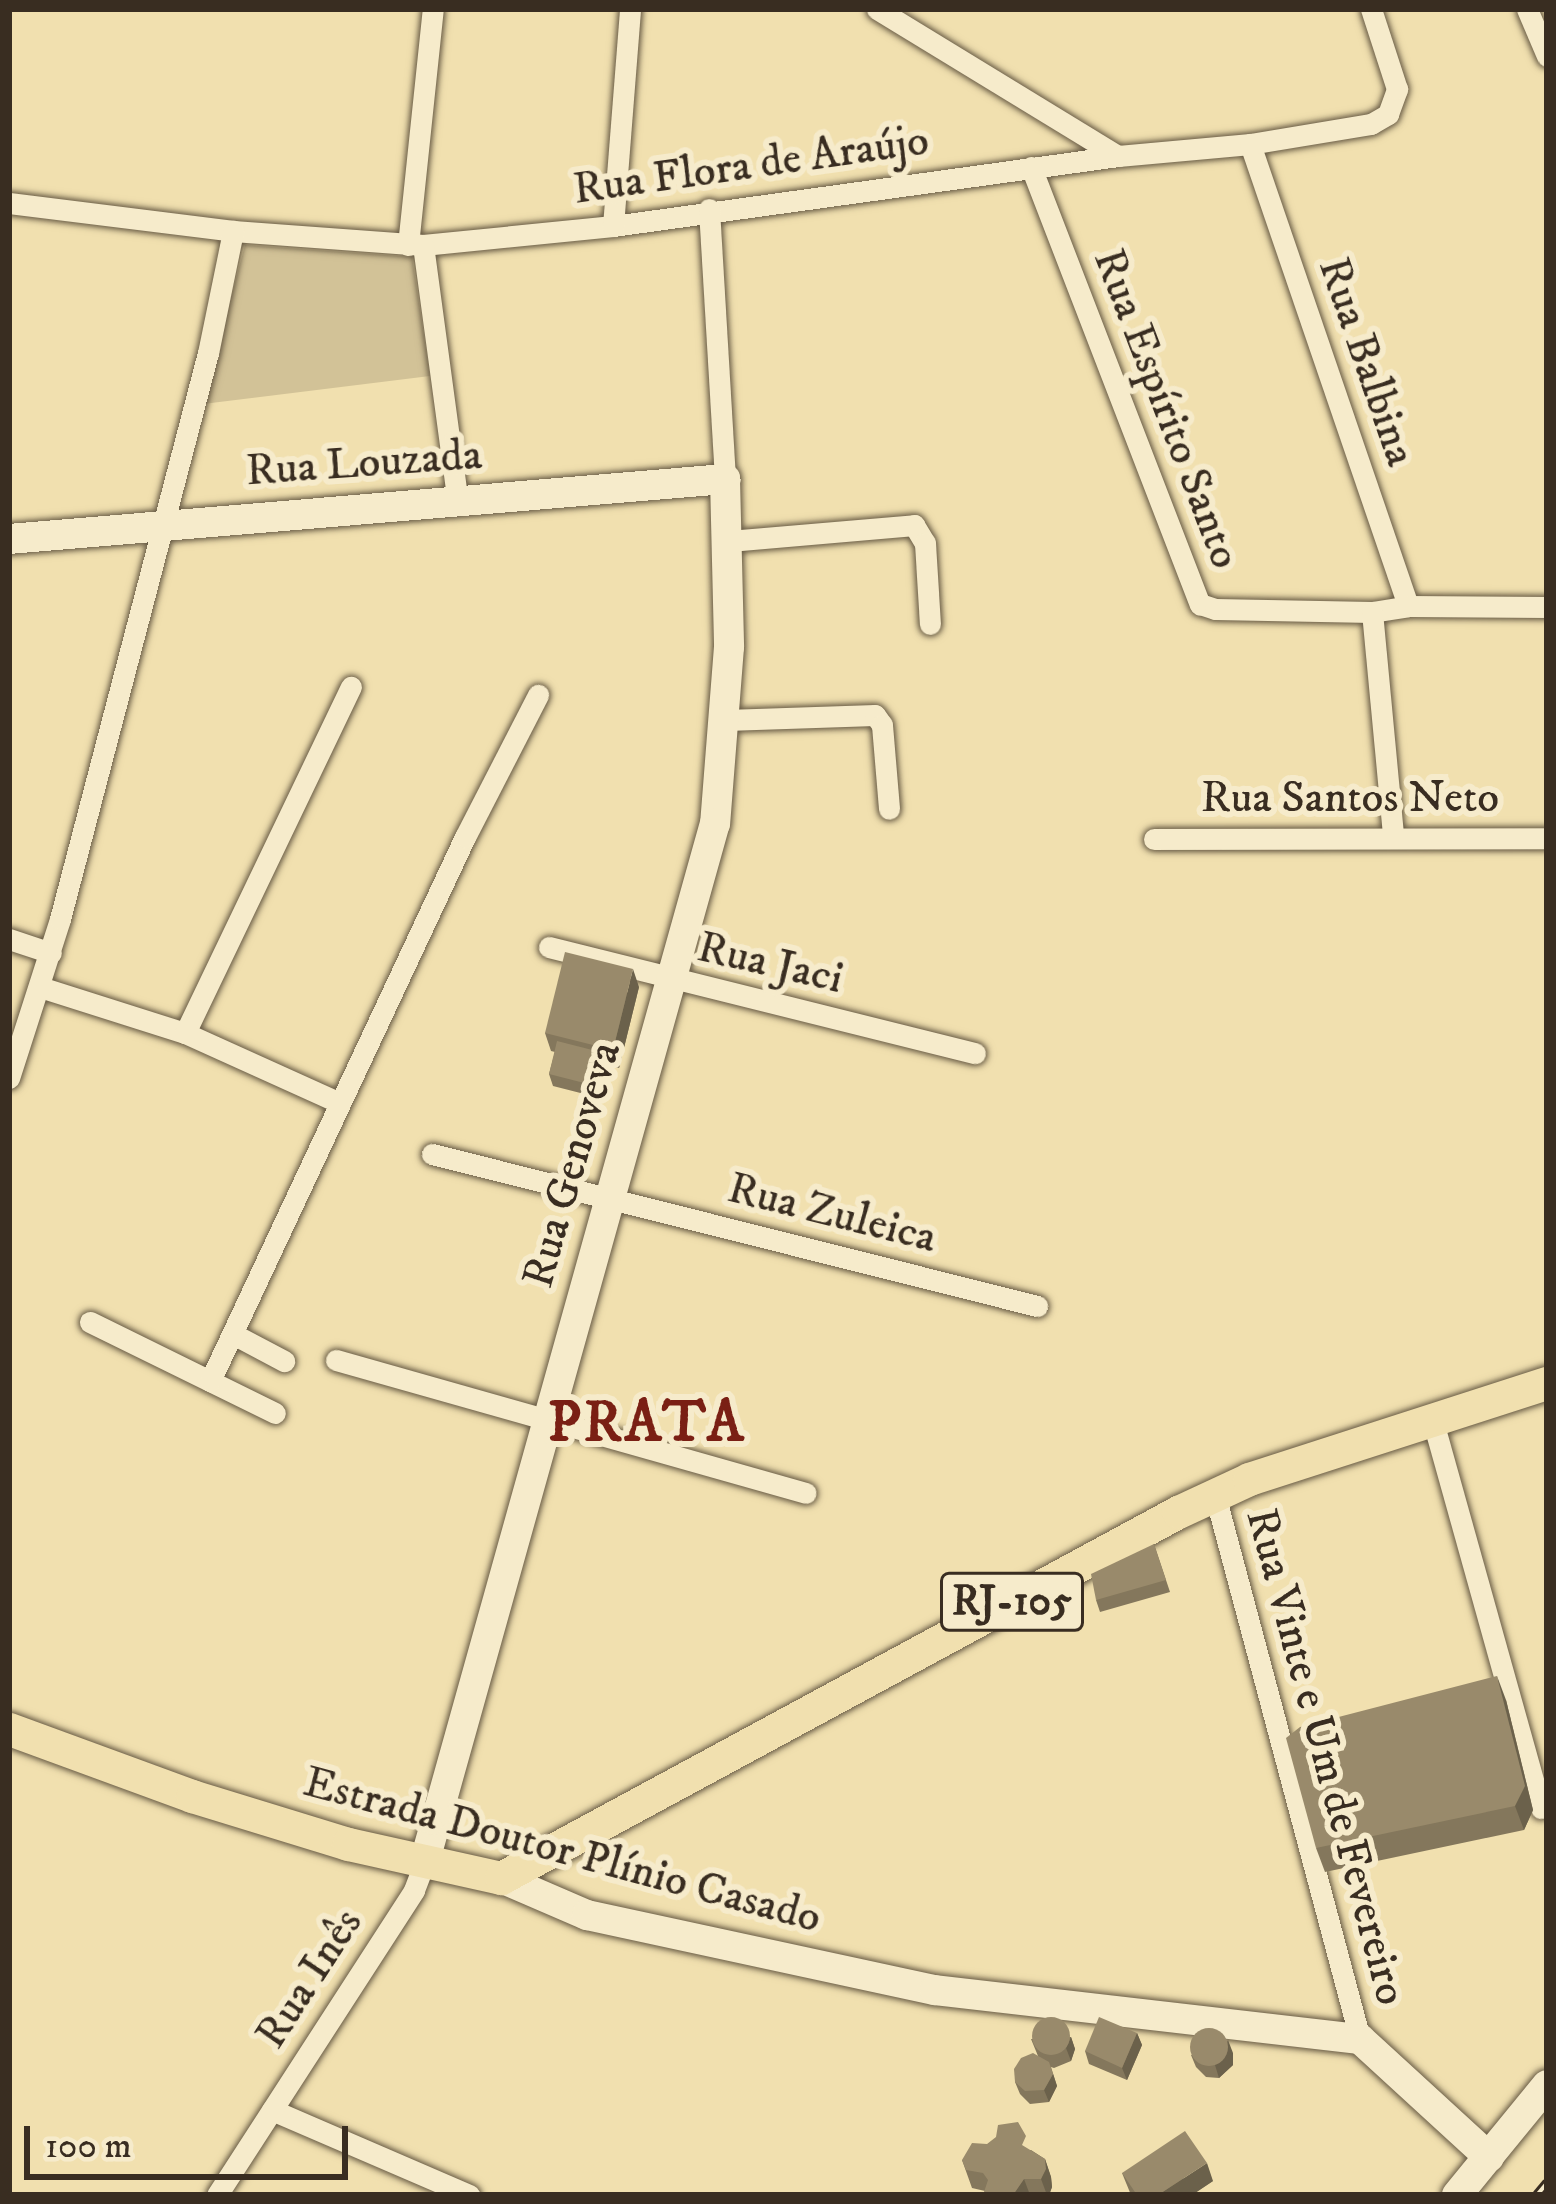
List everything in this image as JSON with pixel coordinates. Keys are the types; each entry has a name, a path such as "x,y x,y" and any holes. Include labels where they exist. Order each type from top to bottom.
{"main road":[{"name":"RJ-105","path":"501,1878 1215,1495 1547,1383"},
{"name":"Estrada Doutor Plínio Casado","path":"9,1730 191,1796 424,1864 501,1878"}],"street":[{"path":"433,9 416,245 458,504"},
{"path":"613,226 630,9"},
{"path":"877,9 1118,156"},
{"name":"Rua Flora de Araújo","path":"9,203 233,231 416,245 613,226 1031,167 1250,144 1371,124 1388,114 1397,89 1371,9"},
{"path":"1527,9 1547,56"},
{"name":"Rua Balbina","path":"1250,144 1408,606"},
{"name":"Rua Espírito Santo","path":"1031,167 1195,596 1215,610 1547,607"},
{"path":"710,209 725,479"},
{"path":"9,1078 51,953 164,524 233,231"},
{"name":"Rua Louzada","path":"9,539 725,479"},
{"name":"Rua Genoveva","path":"424,1864 715,823 726,720 729,541 725,479"},
{"path":"729,541 914,526 925,544 930,624"},
{"path":"1372,612 1393,836"},
{"path":"185,1033 351,687"},
{"path":"210,1381 538,695"},
{"path":"726,720 875,715 882,725 889,809"},
{"name":"Rua Santos Neto","path":"1154,839 1547,838"},
{"path":"9,939 51,953"},
{"name":"Rua Jaci","path":"549,947 975,1053"},
{"path":"40,987 185,1033 340,1103"},
{"name":"Rua Zuleica","path":"432,1154 1037,1306"},
{"path":"89,1322 275,1413"},
{"path":"233,1334 284,1361"},
{"path":"336,1360 806,1493"},
{"path":"1432,1418 1541,1808"},
{"name":"Rua Vinte e Um de Fevereiro","path":"1215,1495 1360,2039"},
{"name":"Rua Inês","path":"217,2195 413,1890 424,1864"},
{"name":"Estrada Doutor Plínio Casado","path":"501,1878 587,1915 915,1986 1360,2039"},
{"path":"1360,2039 1489,2157"},
{"path":"1457,2195 1547,2085"},
{"path":"272,2110 470,2195"}],"shaded area":[{"path":"245,245 412,257 430,376 203,404"}],"building":[{"path":"565,952 633,969 613,1050 545,1033"},
{"path":"557,1041 608,1054 600,1087 549,1074"},
{"path":"1154,1544 1166,1580 1096,1600 1091,1574"},
{"path":"1497,1676 1525,1786 1515,1806 1316,1848 1286,1738 1300,1727"},
{"path":"1051,2017 1064,2023 1070,2036 1064,2049 1051,2055 1038,2049 1032,2036 1038,2023"},
{"path":"1099,2017 1137,2033 1122,2068 1085,2051"},
{"path":"1209,2028 1222,2034 1228,2047 1222,2060 1209,2066 1196,2060 1190,2047 1196,2034"},
{"path":"1033,2053 1049,2062 1053,2074 1044,2090 1025,2091 1015,2082 1014,2069 1021,2058"},
{"path":"1018,2122 1026,2136 1022,2145 1045,2159 1046,2169 1041,2179 1024,2179 1013,2195 983,2195 988,2180 983,2173 966,2170 962,2160 972,2143 987,2144 996,2137 998,2125"},
{"path":"1185,2131 1207,2163 1158,2195 1137,2195 1122,2173"}],"railway":[{"path":"1537,2195 1547,2183"}],"district":[{"name":"PRATA","path":"647,1424"}]}
